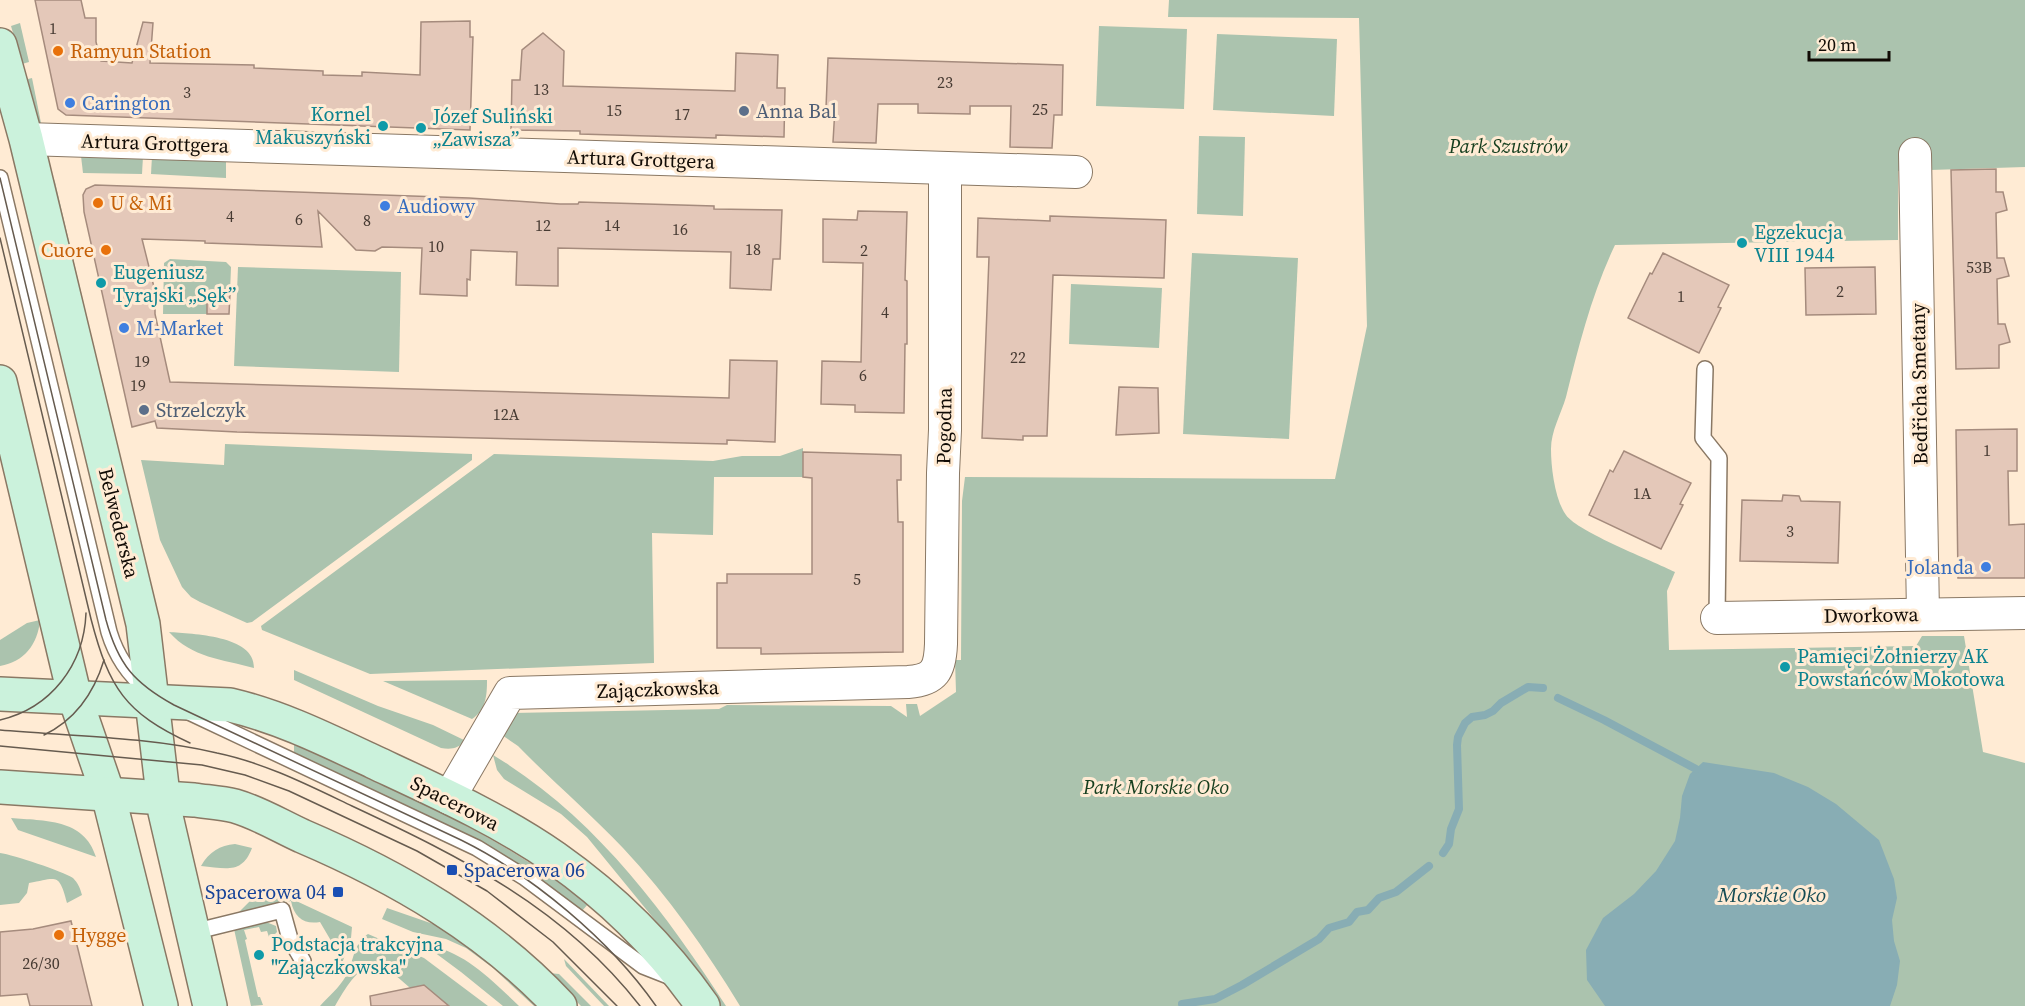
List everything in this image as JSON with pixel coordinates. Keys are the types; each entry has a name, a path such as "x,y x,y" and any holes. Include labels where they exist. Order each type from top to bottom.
{"main road":[{"name":"Belwederska","path":"0,45 26,139 143,624 157,698 168,828 210,1006"},
{"path":"0,382 75,698 108,794 161,1006"},
{"name":"Spacerowa","path":"0,694 75,698 157,698 230,705 306,730 449,798 515,834 576,874 640,931 694,994"},
{"path":"0,787 164,798 208,802 242,809 391,878 430,900 480,934 518,965 560,1006"}],"street":[{"name":"Artura Grottgera","path":"26,139 1076,172"},
{"name":"Bedřicha Smetany","path":"1915,154 1923,614"},
{"name":"Pogodna","path":"928,679 934,674 941,650 945,430 945,168"},
{"name":"Dworkowa","path":"1717,618 2025,613"},
{"name":"Zajączkowska","path":"449,798 510,693 908,682 928,679"}],"lane":[{"path":"0,178 109,632 122,662 133,677 157,698 477,848 524,877 643,966 694,994"},
{"path":"1704,369 1703,438 1719,458 1717,618"},
{"path":"193,932 282,910 290,939 303,961"}],"green space":[{"name":"Park Morskie Oko","path":"1169,0 2025,0 2025,167 1898,171 1898,240 1615,245 1599,282 1587,320 1566,397 1554,429 1551,449 1556,493 1562,509 1573,522 1600,538 1675,572 1667,591 1669,650 1916,646 1922,636 1964,636 1983,752 2025,763 2025,1006 740,1006 686,924 640,866 518,746 499,733 512,713 719,709 727,705 891,706 907,717 906,704 917,704 920,716 956,692 955,660 961,660 962,501 965,477 1335,479 1367,326 1359,18 1168,17"},
{"path":"20,23 29,62 22,64 11,26"},
{"path":"1099,26 1187,29 1184,109 1096,106"},
{"path":"1217,34 1337,39 1334,116 1213,110"},
{"path":"32,78 43,133 41,135 24,80"},
{"path":"1199,136 1245,137 1243,216 1197,214"},
{"path":"81,156 143,156 142,174 83,173"},
{"path":"152,156 226,159 226,178 151,174"},
{"path":"51,172 55,182 117,445 50,177"},
{"path":"1192,253 1298,258 1289,439 1183,434"},
{"path":"170,259 226,262 231,267 230,293 207,293 207,314 163,314 164,263"},
{"path":"238,267 401,272 399,372 234,366"},
{"path":"1071,284 1162,288 1159,348 1069,344"},
{"path":"225,444 472,454 472,460 252,622 247,623 200,602 191,597 182,587 160,540 141,460 224,465"},
{"path":"803,448 803,477 714,477 713,535 652,533 654,663 370,674 262,630 261,626 494,454 713,461 742,456 780,456"},
{"path":"40,620 33,644 23,656 0,666 0,640 27,623"},
{"path":"169,632 220,638 234,643 252,657 254,668 219,660 198,652 178,641"},
{"path":"294,670 378,706 433,725 466,741 455,748 441,748 294,680"},
{"path":"487,680 483,707 472,719 383,681"},
{"path":"294,742 408,796 483,835 554,879 588,904 582,911 526,870 485,844 294,754"},
{"path":"493,755 529,779 563,806 624,867 678,935 726,1006 718,1006 695,969 587,837 561,814 504,779 497,770"},
{"path":"11,818 49,821 73,828 90,844 96,857 18,830"},
{"path":"235,844 252,848 248,857 238,866 225,868 201,866 215,850"},
{"path":"0,853 38,864 73,878 82,895 67,903 62,886 51,879 29,883 27,893 19,903 0,905"},
{"path":"277,892 352,927 351,938 339,972 337,951 320,922 314,923 301,919 291,901 237,914 250,901"},
{"path":"387,908 439,926 493,964 538,1006 534,1006 493,968 466,948 446,939 413,932 382,919"},
{"path":"266,922 276,926 277,932 274,935 269,937 267,931 261,932 259,927 244,930 258,997 263,1005 251,1006 234,929"},
{"path":"368,934 424,958 488,1006 431,1006 387,968 378,965 362,970 344,991 335,1006 320,1006 349,971 359,942"},
{"path":"432,946 457,955 468,962 519,1006 503,1006 430,949"},
{"path":"564,959 609,1006 604,1006 566,966"},
{"path":"549,973 559,974 591,1006 581,1006"}],"water":[{"name":"Morskie Oko","path":"1703,762 1774,773 1808,787 1836,804 1879,840 1894,879 1897,898 1892,920 1894,941 1900,961 1897,985 1890,1006 1605,1006 1587,980 1586,950 1603,918 1634,894 1656,871 1675,841 1682,796 1690,774"}],"building":[{"path":"35,0 81,0 85,18 96,18 96,42 101,61 132,63 143,22 153,23 150,63 254,65 254,68 323,71 323,75 362,76 362,72 420,75 421,22 470,21 470,37 473,37 470,130 66,115 58,109"},
{"path":"543,33 564,51 563,86 735,91 736,53 778,55 777,88 785,88 784,137 716,135 716,138 511,130 512,80 520,80 522,50"},
{"path":"828,58 1063,65 1062,115 1054,115 1052,148 1010,147 1011,106 970,106 970,114 918,113 918,104 878,104 876,143 833,142 835,108 826,108"},
{"path":"1996,169 1996,192 2003,192 2007,210 1996,213 1997,258 2004,258 2009,276 1997,279 1998,324 2005,324 2010,342 1999,345 1999,368 1956,369 1951,170"},
{"path":"95,185 469,198 560,204 578,204 579,202 782,210 780,259 773,259 771,290 730,288 731,252 558,248 558,286 516,285 517,252 471,250 467,296 420,294 422,248 382,247 375,251 356,250 318,211 322,247 142,239 155,291 155,314 170,382 729,398 730,360 777,361 775,442 727,440 727,444 237,432 157,428 155,421 132,427 84,212 83,195 86,189"},
{"path":"858,211 907,212 905,280 907,281 907,344 905,344 904,413 855,412 855,405 821,404 822,361 861,362 863,263 823,262 823,219 857,220"},
{"path":"1050,216 1166,220 1164,278 1053,275 1047,436 1023,436 1023,440 982,438 989,257 977,257 978,218 1050,221"},
{"path":"1663,253 1729,285 1718,307 1721,308 1699,353 1628,318 1650,273 1652,274"},
{"path":"1875,267 1876,314 1806,315 1805,268"},
{"path":"207,293 230,293 229,314 207,314"},
{"path":"1119,387 1158,388 1159,433 1116,435"},
{"path":"2017,429 2017,471 2008,471 2009,525 2025,524 2025,578 1958,578 1956,430"},
{"path":"1624,451 1691,483 1680,504 1683,505 1661,549 1589,515 1610,470 1613,472"},
{"path":"803,452 901,455 901,480 897,480 898,522 903,522 903,652 761,654 761,648 717,648 717,583 727,583 727,574 812,574 812,478 803,477"},
{"path":"1783,495 1799,496 1801,501 1840,502 1838,563 1740,561 1742,500 1782,501"},
{"path":"71,921 92,1006 30,1006 27,994 0,996 0,932 33,929"},
{"path":"424,985 449,1006 371,1006 370,996"}],"waterway":[{"path":"1443,853 1449,844 1451,829 1459,809 1457,745 1465,723 1472,717 1493,711 1501,703 1528,687 1543,688"},
{"path":"1558,698 1696,769"},
{"path":"1182,1004 1215,999 1242,985 1319,939 1329,928 1349,922 1357,912 1368,910 1379,898 1396,892 1429,866"}],"tram line":[{"path":"0,178 106,620 116,649 130,671 148,689 174,705 461,840 515,871 568,911 593,934 616,957 656,1006"},
{"path":"0,238 91,619 105,663 113,681 135,709 150,721 190,743"},
{"path":"0,720 35,706 61,682 79,650 86,613"},
{"path":"44,735 65,722 82,704 95,684 104,660"},
{"path":"0,730 137,740 191,748 235,757 286,775 393,825 508,888 578,941 610,971 640,1006"},
{"path":"0,746 202,765 245,775 289,791 417,851 487,891 553,942 617,1006"}],"place":[{"name":"Ramyun Station","path":"58,51"},
{"name":"Carington","path":"70,103"},
{"name":"Anna Bal","path":"744,111"},
{"name":"Kornel Makuszyński","path":"383,126"},
{"name":"Józef Suliński „Zawisza”","path":"421,128"},
{"name":"U & Mi","path":"98,203"},
{"name":"Audiowy","path":"385,206"},
{"name":"Egzekucja VIII 1944","path":"1742,243"},
{"name":"Cuore","path":"106,250"},
{"name":"Eugeniusz Tyrajski „Sęk”","path":"101,283"},
{"name":"M-Market","path":"124,328"},
{"name":"Strzelczyk","path":"144,410"},
{"name":"Jolanda","path":"1986,567"},
{"name":"Pamięci Żołnierzy AK Powstańców Mokotowa","path":"1785,667"},
{"name":"Spacerowa 06","path":"452,870"},
{"name":"Spacerowa 04","path":"338,892"},
{"name":"Hygge","path":"59,935"},
{"name":"Podstacja trakcyjna \"Zajączkowska\"","path":"259,955"}],"park label":[{"name":"Park Szustrów","path":"1508,146"}]}
